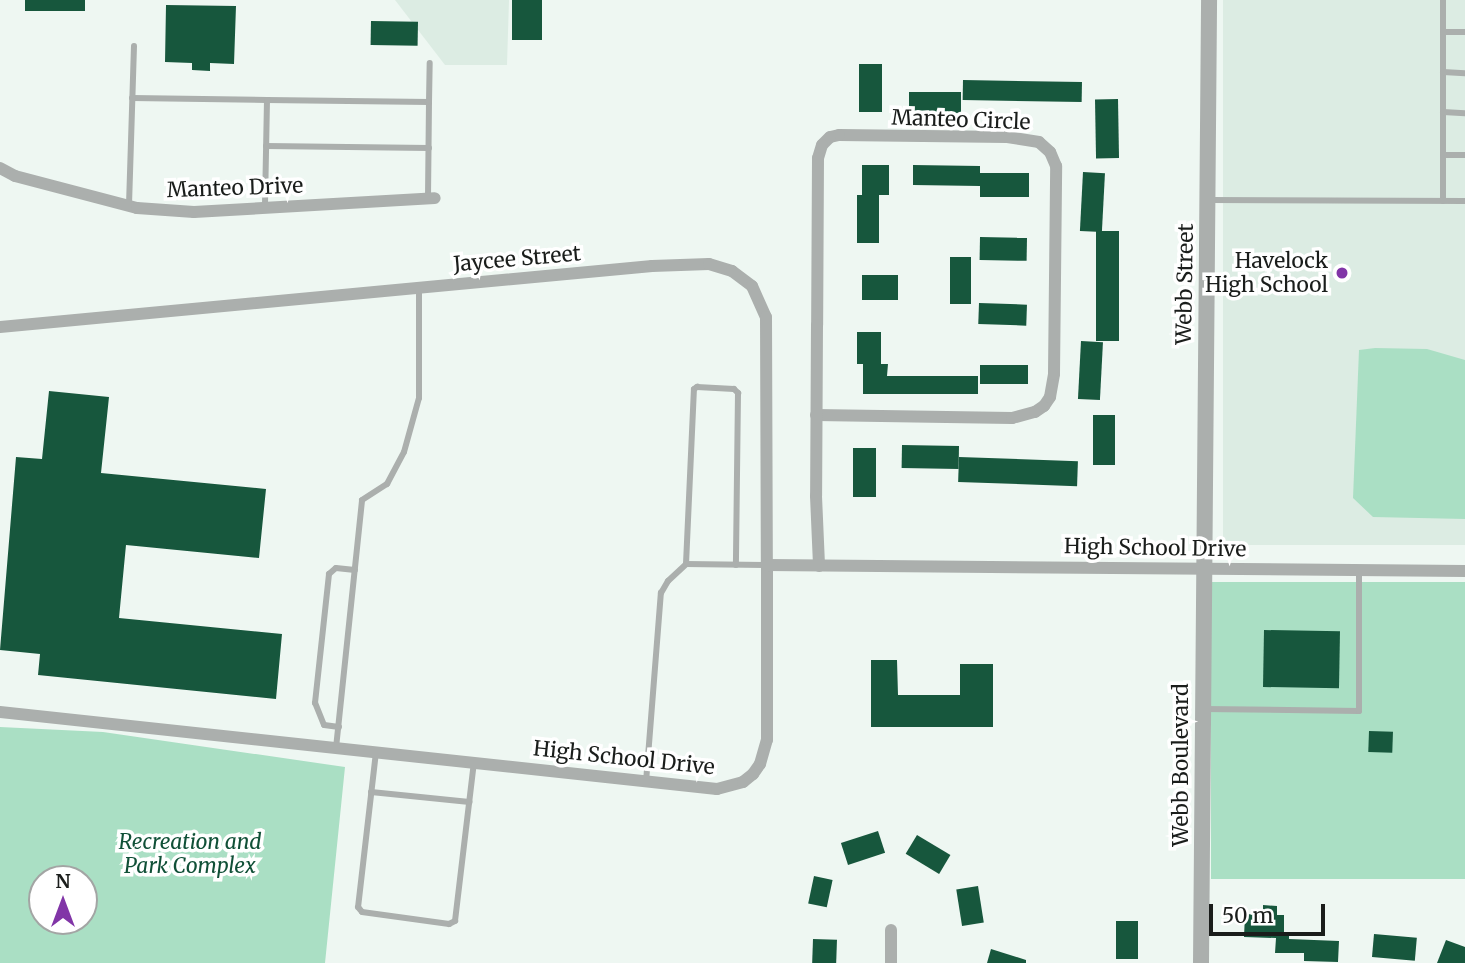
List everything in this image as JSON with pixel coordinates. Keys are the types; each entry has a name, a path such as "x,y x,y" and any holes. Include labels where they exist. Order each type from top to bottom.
{"street":[{"name":"Webb Street","path":"1203,568 1209,0"},
{"name":"Manteo Circle","path":"816,415 1012,418 1035,412 1044,406 1050,397 1054,374 1056,166 1050,152 1039,142 1007,137 839,135 824,141 818,158 816,415 819,566"},
{"name":"Manteo Drive","path":"0,168 15,177 129,206 194,212 432,198"},
{"name":"Jaycee Street","path":"0,327 652,266 709,264 732,271 752,286 766,317 767,565"},
{"name":"High School Drive","path":"0,712 717,789 743,782 760,764 767,740 767,565 1465,571"},
{"name":"Webb Boulevard","path":"1201,963 1203,568"},
{"path":"891,930 891,963"}],"lane":[{"path":"1443,0 1443,201"},
{"path":"1443,32 1465,32"},
{"path":"129,206 134,46"},
{"path":"430,63 429,148 432,198"},
{"path":"1443,72 1465,72"},
{"path":"132,98 429,102"},
{"path":"265,208 267,100"},
{"path":"1443,112 1465,113"},
{"path":"266,146 429,148"},
{"path":"1443,155 1465,155"},
{"path":"1207,200 1465,201"},
{"path":"336,748 362,500 387,484 404,452 419,398 419,288"},
{"path":"646,782 661,593 686,564 694,389 697,387 734,388 738,393 736,565"},
{"path":"686,564 767,565"},
{"path":"339,727 324,725 315,703 329,574 336,568 355,570"},
{"path":"1202,709 1359,711 1359,569"},
{"path":"376,752 358,907 362,912 449,924 455,921 474,762"},
{"path":"371,792 470,802"}],"shaded area":[{"path":"395,0 509,0 507,65 445,65"},
{"name":"Havelock High School","path":"1223,0 1465,0 1465,545 1223,545"}],"green space":[{"path":"1427,349 1465,360 1465,519 1373,517 1353,498 1359,350"},
{"path":"1211,582 1465,582 1465,879 1211,879"},
{"name":"Recreation and Park Complex","path":"0,727 103,732 345,767 325,963 0,963"}],"building":[{"path":"25,0 85,0 85,11 25,11"},
{"path":"512,0 542,0 542,40 512,40"},
{"path":"166,5 236,6 234,64 210,63 210,71 192,70 192,63 165,62"},
{"path":"371,21 418,22 418,46 371,45"},
{"path":"859,64 882,64 882,112 859,112"},
{"path":"963,80 1082,82 1082,102 963,100"},
{"path":"909,92 961,92 961,114 909,114"},
{"path":"1095,99 1118,99 1119,158 1096,158"},
{"path":"862,165 889,165 889,195 879,195 879,243 857,243 857,195 862,195"},
{"path":"913,165 980,166 980,173 1029,173 1029,197 980,197 980,186 913,185"},
{"path":"1083,172 1105,173 1102,232 1080,231"},
{"path":"1096,231 1119,231 1119,341 1096,341"},
{"path":"980,237 1027,238 1027,261 980,260"},
{"path":"950,257 971,257 971,304 950,304"},
{"path":"862,275 898,275 898,300 862,300"},
{"path":"979,303 1027,305 1026,326 978,324"},
{"path":"857,332 881,332 881,364 888,364 887,376 978,376 978,394 863,394 863,364 857,364"},
{"path":"1081,341 1103,342 1100,400 1078,399"},
{"path":"980,365 1028,365 1028,384 980,384"},
{"path":"49,391 109,397 101,473 266,489 259,558 126,545 119,618 282,634 276,699 38,675 40,654 0,650 16,457 42,459"},
{"path":"1093,415 1115,415 1115,465 1093,465"},
{"path":"902,445 959,446 959,469 902,468"},
{"path":"853,448 876,448 876,497 853,497"},
{"path":"959,457 1078,461 1077,486 958,482"},
{"path":"1264,630 1340,631 1339,688 1263,687"},
{"path":"871,660 897,660 898,695 960,695 960,664 993,664 993,727 871,727"},
{"path":"1369,731 1393,732 1392,753 1368,752"},
{"path":"878,831 885,853 848,865 841,843"},
{"path":"917,835 950,855 939,874 906,854"},
{"path":"814,876 833,880 827,907 808,903"},
{"path":"978,886 984,923 962,926 956,889"},
{"path":"1263,905 1277,906 1277,915 1284,915 1284,935 1289,935 1289,939 1339,941 1338,962 1304,961 1304,953 1275,953 1276,938 1244,937 1245,914 1263,915"},
{"path":"1116,921 1138,921 1138,959 1116,959"},
{"path":"1374,934 1417,938 1415,961 1372,957"},
{"path":"813,939 837,940 836,963 812,963"},
{"path":"1446,940 1465,947 1465,963 1437,963"},
{"path":"991,949 1026,960 1026,963 987,963"}],"place":[{"name":"Havelock High School","path":"1342,273"}]}
